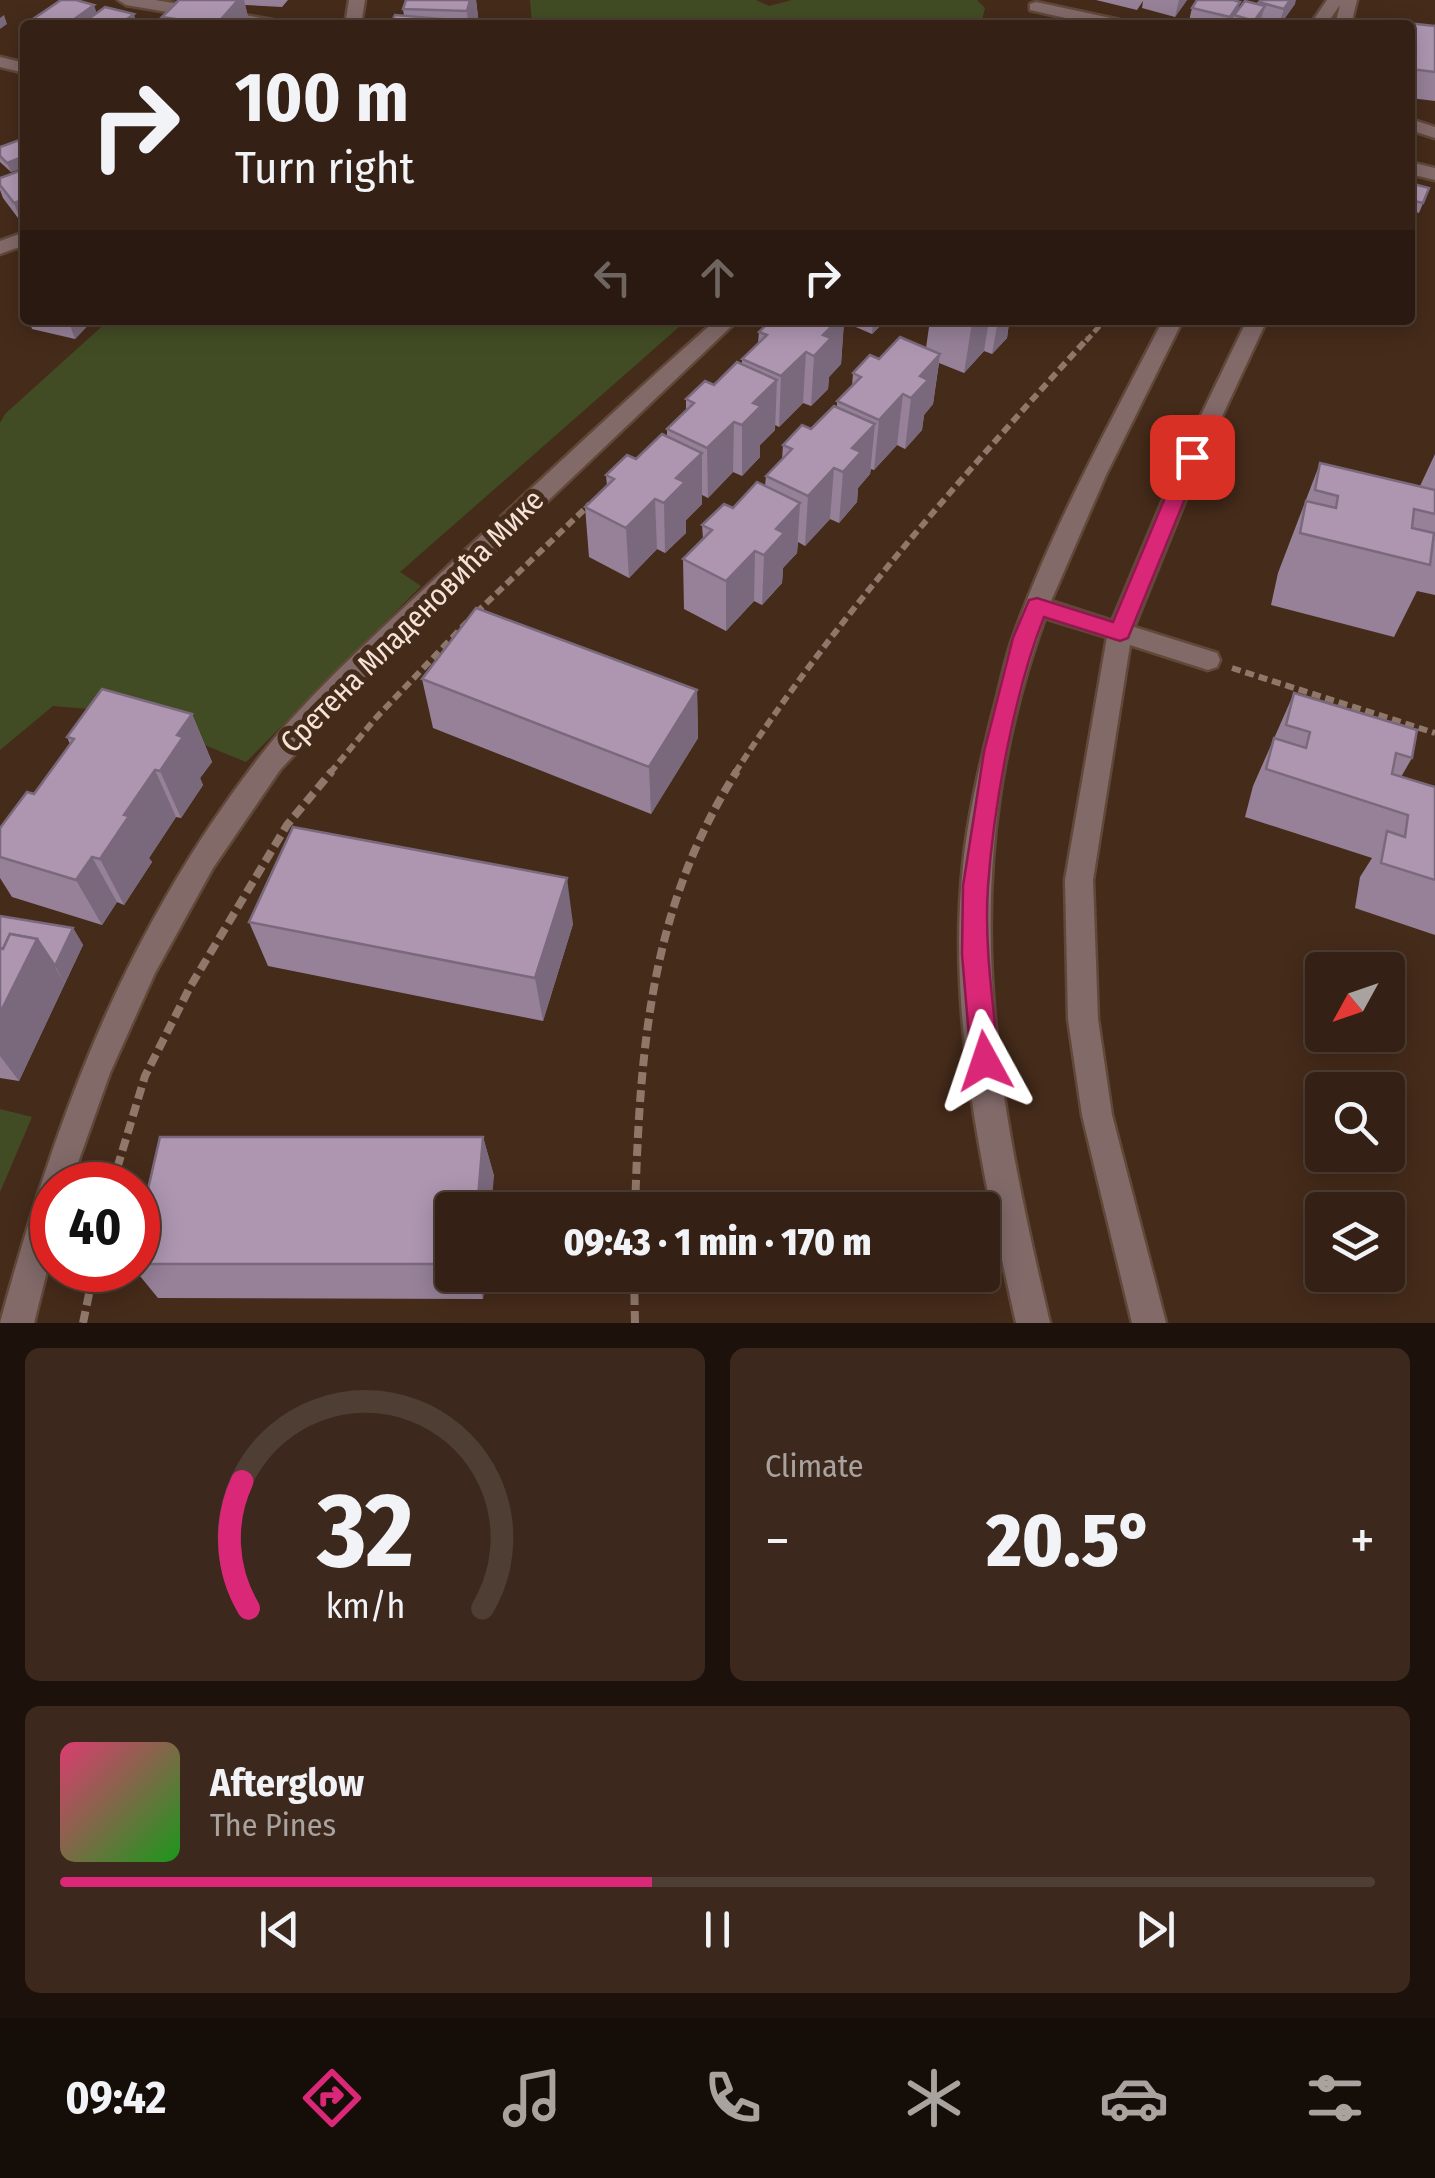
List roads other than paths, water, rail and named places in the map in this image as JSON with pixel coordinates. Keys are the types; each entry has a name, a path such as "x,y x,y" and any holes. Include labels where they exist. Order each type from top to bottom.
{"street":[{"path":"126,0 244,20"},
{"path":"1033,11 1089,20"},
{"name":"Сретена Младеновића Мике","path":"62,1162 134,984 187,886 273,760 374,651 722,325"},
{"path":"1033,1323 1002,1188 975,954 976,886 990,784 1024,638 1080,500 1170,325"},
{"path":"1149,1323 1097,1114 1083,1019 1078,880 1120,632 1192,457 1254,325"},
{"path":"1037,606 1208,660"},
{"name":"Сретена Младеновића Мике","path":"17,1323 30,1276"}]}
